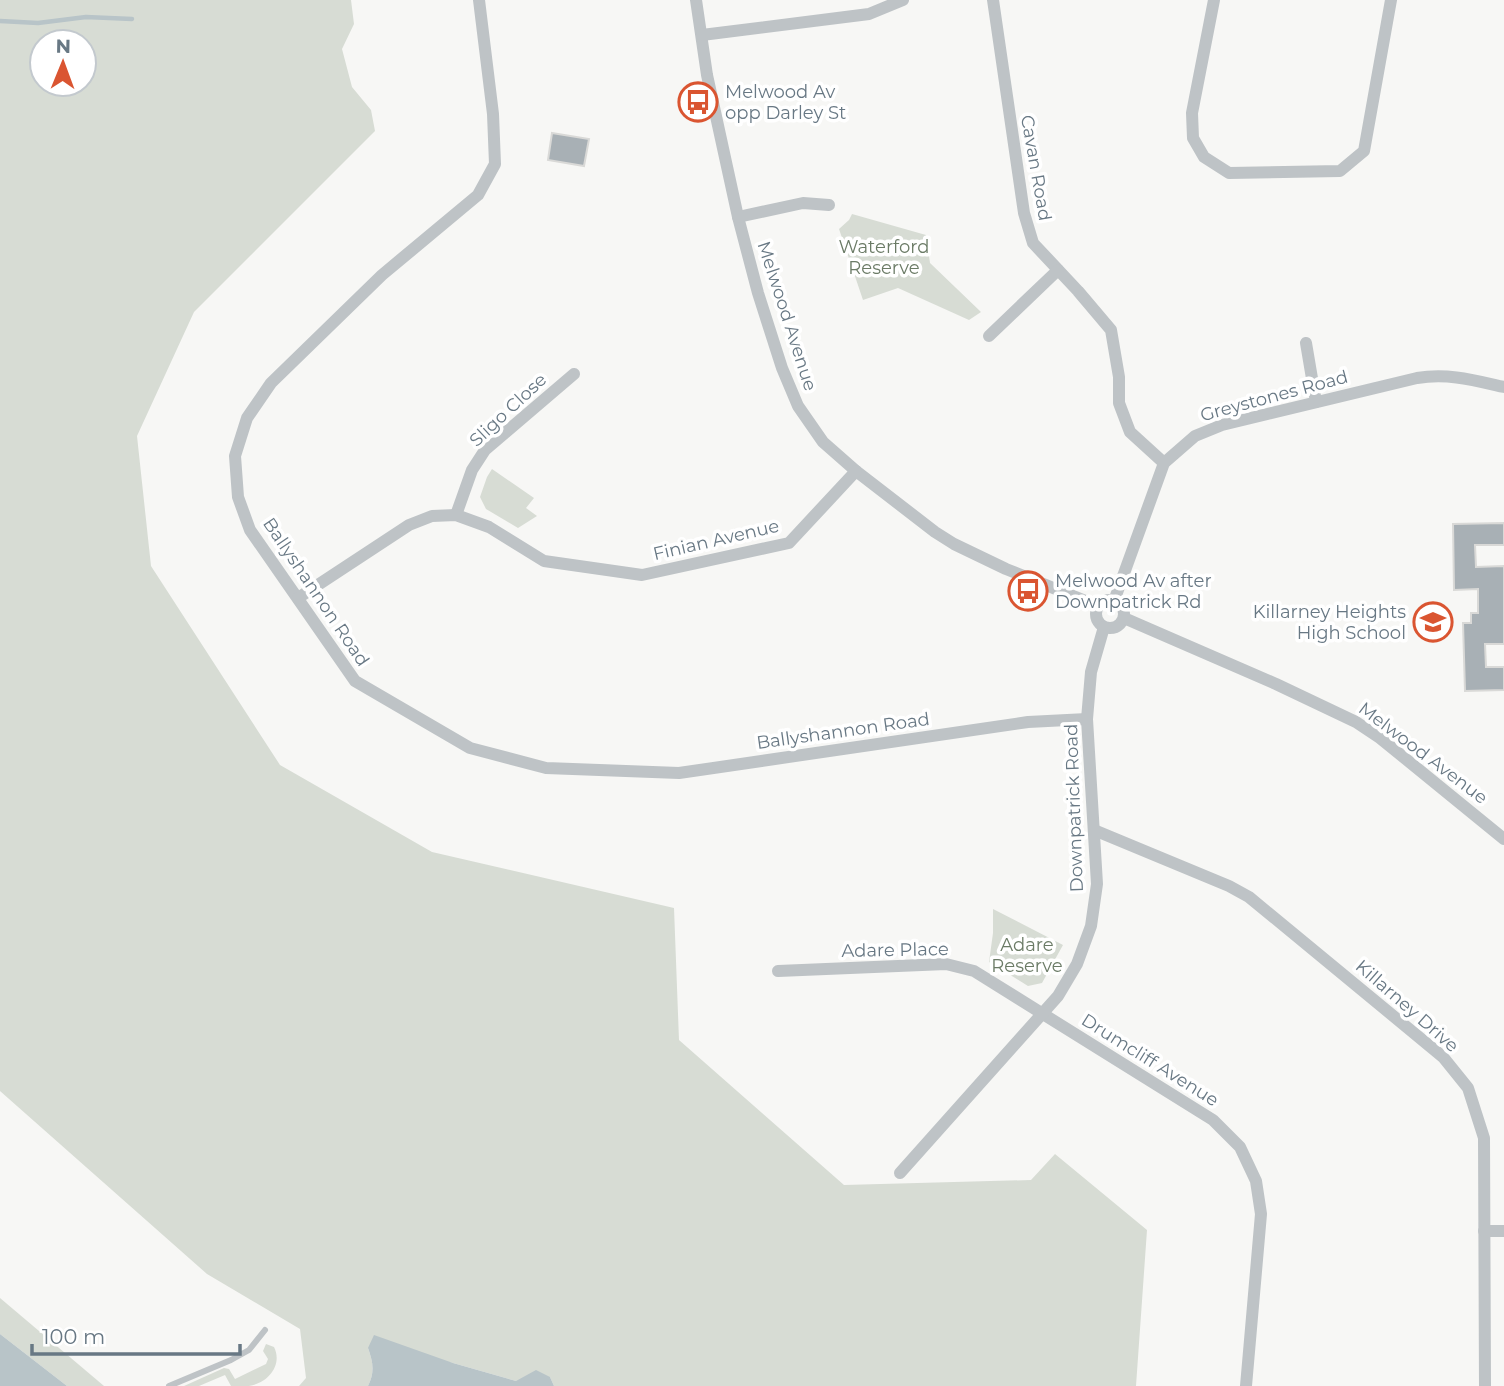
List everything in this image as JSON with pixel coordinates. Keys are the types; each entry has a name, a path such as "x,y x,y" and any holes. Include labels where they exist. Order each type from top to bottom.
{"street":[{"name":"Ballyshannon Road","path":"479,0 493,114 495,164 478,195 382,275 271,383 247,418 235,456 238,497 250,530 355,681 470,748 546,768 679,773 1028,722 1087,719"},
{"name":"Melwood Avenue","path":"696,0 707,75 738,217 758,293 782,368 798,406 823,442 935,532 1006,569 1098,606"},
{"path":"702,35 869,14 903,0"},
{"name":"Cavan Road","path":"993,0 1024,213 1033,243 1111,330 1119,377 1119,403 1130,432 1164,463"},
{"path":"1214,0 1192,113 1193,138 1203,157 1229,173 1340,171 1364,151 1391,0"},
{"path":"738,217 803,203 829,205"},
{"path":"989,336 1058,270"},
{"path":"1306,343 1317,402"},
{"name":"Sligo Close","path":"456,515 472,470 485,450 574,374"},
{"name":"Greystones Road","path":"1114,601 1164,463 1195,436 1213,428 1417,378 1453,376 1504,387"},
{"name":"Finian Avenue","path":"298,598 409,525 432,516 456,515 489,527 544,561 642,575 789,543 856,471"},
{"path":"1105,601 1114,601 1123,609 1124,618 1114,628 1104,627 1097,620 1098,606 1105,601"},
{"name":"Melwood Avenue","path":"1124,618 1286,688 1356,722 1380,738 1504,839"},
{"name":"Downpatrick Road","path":"900,1173 1058,996 1077,964 1091,926 1097,884 1087,719 1091,672 1104,627"},
{"name":"Killarney Drive","path":"1094,830 1229,886 1249,897 1443,1057 1468,1088 1484,1138 1485,1386"},
{"name":"Adare Place","path":"778,971 946,964 974,971 1042,1013"},
{"name":"Drumcliff Avenue","path":"1042,1013 1213,1120 1240,1147 1256,1181 1261,1214 1246,1386"},
{"path":"1485,1231 1504,1231"}],"lane":[{"path":"169,1386 249,1350 265,1330"}],"green space":[{"path":"0,0 351,0 354,24 342,49 352,87 371,110 375,131 194,312 137,436 151,566 280,765 432,852 674,908 679,1040 844,1185 1031,1180 1055,1154 1147,1230 1136,1386 554,1386 550,1377 516,1381 453,1363 368,1348 372,1376 368,1386 299,1386 306,1378 300,1329 207,1274 0,1091"},
{"name":"Waterford Reserve","path":"852,214 926,235 930,263 981,312 969,320 898,288 863,300 839,229"},
{"path":"492,469 534,498 526,508 537,516 518,528 486,509 480,497"},
{"name":"Adare Reserve","path":"993,909 1063,945 1042,983 1028,986 989,962"},
{"path":"0,1298 104,1386 67,1386 0,1334"},
{"path":"266,1344 274,1347 277,1360 272,1372 262,1381 249,1386 231,1386 225,1375 199,1386 184,1386 224,1368 229,1369 235,1379 266,1364 268,1359 263,1351"}],"shaded area":[{"path":"0,1334 67,1386 0,1386"},
{"path":"374,1335 453,1363 516,1381 536,1370 550,1377 554,1386 368,1386 372,1367 368,1348"}],"building":[{"path":"552,133 589,139 584,166 548,160"},
{"path":"1504,523 1504,545 1475,545 1476,567 1504,566 1504,644 1485,644 1486,667 1504,667 1504,690 1465,691 1463,623 1471,623 1471,613 1478,613 1478,589 1454,590 1453,524"}],"waterway":[{"path":"0,21 38,23 86,17 132,19"}],"place":[{"name":"Melwood Av opp Darley St","path":"698,102"},
{"name":"Melwood Av after Downpatrick Rd","path":"1028,591"},
{"name":"Killarney Heights High School","path":"1433,622"}]}
